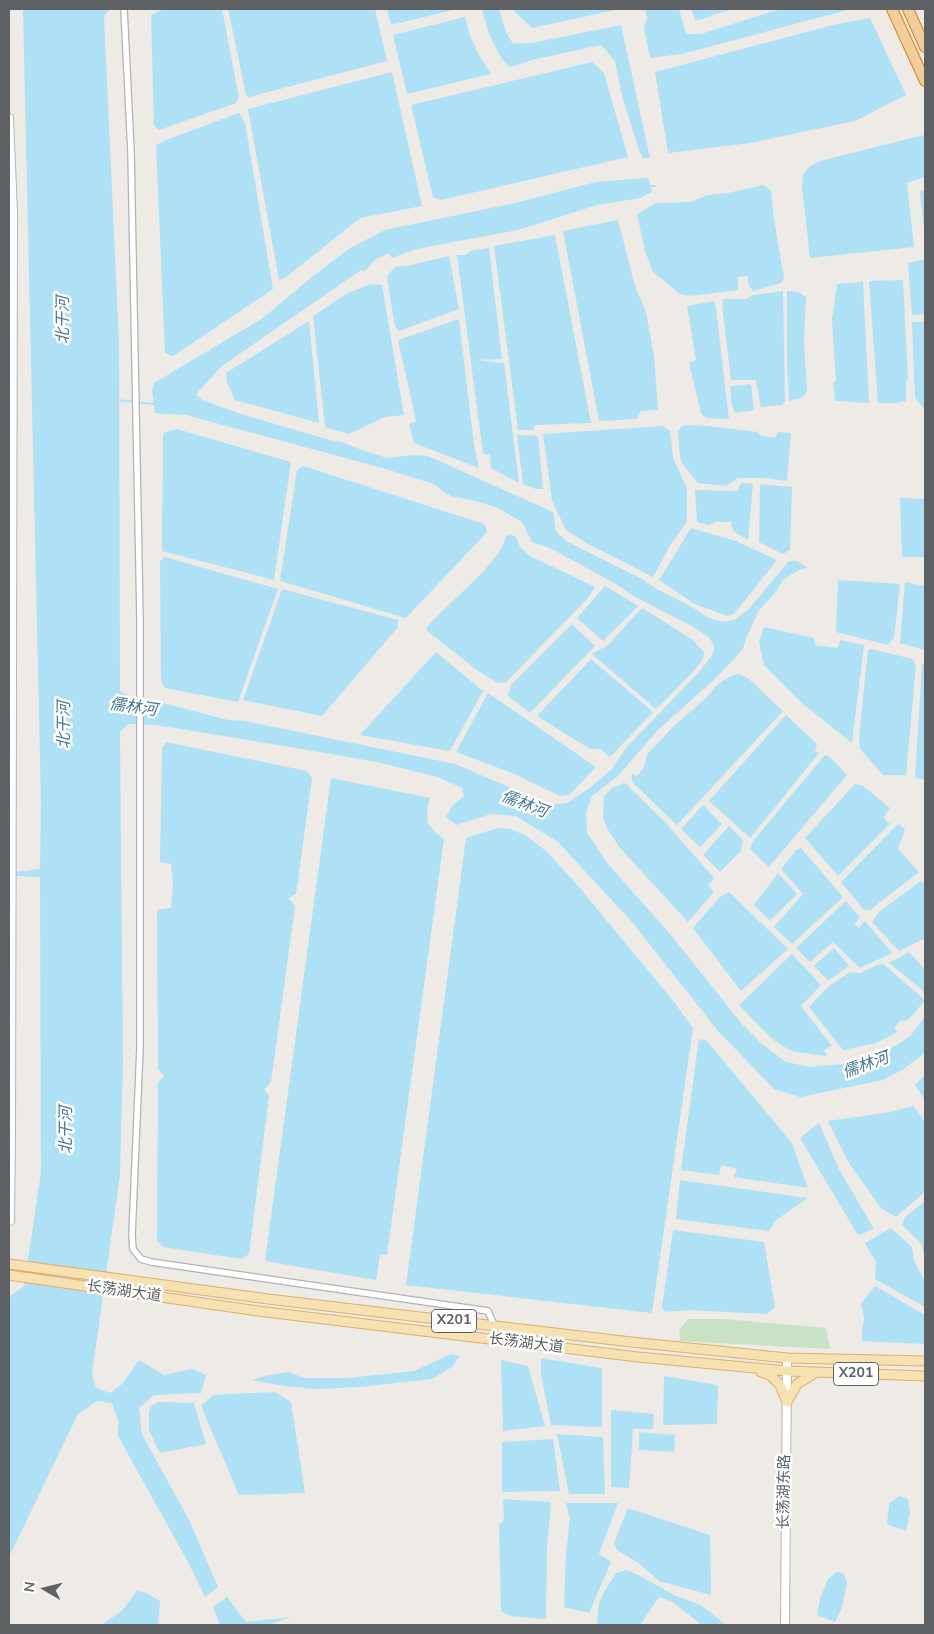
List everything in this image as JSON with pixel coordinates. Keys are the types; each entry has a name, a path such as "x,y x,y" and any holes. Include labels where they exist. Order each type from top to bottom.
{"highway":[{"path":"892,9 925,81"},
{"path":"908,9 925,47"}],"main road":[{"name":"长荡湖大道","path":"10,1264 122,1280 631,1342 787,1358 925,1360"},
{"name":"长荡湖大道","path":"9,1275 258,1311 638,1358 787,1371 925,1376"},
{"path":"741,1366 770,1375 780,1385 787,1402"},
{"path":"787,1402 798,1384 818,1372"}],"street":[{"path":"124,9 131,152 140,619 140,1048 132,1235 134,1249 141,1259 151,1262 488,1311 494,1325"},
{"path":"9,118 13,213 10,1221"},
{"name":"长荡湖东路","path":"785,1625 787,1358"}],"green space":[{"path":"688,1319 724,1319 826,1328 830,1349 680,1341 679,1330"}],"water":[{"path":"23,9 110,9 104,16 119,344 120,691 132,698 159,702 228,720 245,721 455,764 551,805 567,803 612,769 625,749 701,670 713,654 714,646 709,637 552,549 532,542 522,522 498,508 451,496 434,484 386,469 186,415 155,413 152,390 154,383 263,318 350,248 385,230 515,203 596,182 648,178 652,192 640,198 597,205 518,230 416,249 392,258 389,253 376,259 365,271 361,270 222,366 196,394 202,400 244,415 342,442 387,458 414,455 428,456 553,512 556,531 566,541 642,579 709,618 723,622 734,620 748,610 789,561 797,561 807,567 783,580 774,594 759,610 743,649 718,676 656,732 618,776 592,796 586,812 587,833 608,864 671,935 741,1023 762,1044 786,1062 810,1067 851,1063 876,1055 899,1044 912,1034 925,1016 925,1053 902,1070 883,1080 800,1097 774,1089 718,1031 632,922 558,842 516,816 491,814 456,825 446,817 452,806 464,796 462,788 438,777 377,762 155,725 129,724 120,732 123,1062 120,1175 92,1374 96,1388 110,1393 122,1384 139,1360 164,1375 193,1369 206,1375 201,1393 154,1395 139,1408 142,1434 189,1520 218,1587 205,1597 188,1562 118,1436 118,1420 112,1403 97,1401 78,1414 9,1557 9,1297 24,1286 41,1172 40,877 19,876 9,878 9,873 40,869 41,802"},
{"path":"163,9 222,9 239,97 236,103 159,130 154,126 151,15"},
{"path":"228,9 375,9 387,61 249,97 246,95"},
{"path":"387,9 457,9 391,25"},
{"path":"482,9 499,9 506,32 513,44 532,43 621,25 650,158 643,158 639,150 622,96 615,61 601,45 536,59 510,67 501,58 489,34"},
{"path":"512,9 620,9 532,28"},
{"path":"645,9 679,9 686,34 701,34 780,9 851,9 682,54 650,58 644,28 647,19"},
{"path":"691,9 732,9 696,21"},
{"path":"465,17 470,36 491,74 407,94 393,35"},
{"path":"870,18 906,95 855,121 750,143 668,153 655,72 833,25"},
{"path":"592,62 604,73 628,157 441,200 433,197 411,105"},
{"path":"392,72 422,206 360,218 285,278 279,280 248,109"},
{"path":"239,113 245,123 273,289 173,356 165,353 156,145"},
{"path":"924,135 925,177 907,183 914,247 810,258 802,187 803,175 809,167 820,161"},
{"path":"763,185 771,190 784,278 781,283 753,291 749,286 748,276 738,277 738,290 690,296 680,294 653,272 645,251 637,214 656,203 691,202 708,195 728,193"},
{"path":"925,190 925,238 920,192"},
{"path":"618,220 635,286 646,312 654,356 658,410 641,411 637,419 599,421 563,231"},
{"path":"555,235 591,423 535,425 533,430 518,430 494,246"},
{"path":"489,248 502,359 476,360 504,363 519,483 491,468 490,455 483,454 457,255 466,255 470,251"},
{"path":"449,256 459,309 399,331 395,327 387,277 390,272 396,267"},
{"path":"925,259 925,314 912,315 908,263"},
{"path":"903,280 908,379 906,381 906,401 878,403 869,281"},
{"path":"863,282 869,403 837,401 835,400 833,382 836,381 832,320 837,284"},
{"path":"371,284 382,285 404,415 385,417 349,434 325,427 313,316 346,294"},
{"path":"783,291 785,401 782,405 761,407 756,380 731,380 722,304 724,299 746,299 753,295"},
{"path":"787,291 798,292 806,297 804,341 807,391 803,397 789,401 787,362"},
{"path":"715,301 729,419 706,418 701,413 689,363 696,360 687,306"},
{"path":"459,319 474,445 479,468 414,443 409,424 416,421 398,340"},
{"path":"309,321 319,423 235,400 227,382 226,373"},
{"path":"912,322 925,322 925,410 915,398"},
{"path":"751,384 754,410 735,413 732,406 730,386"},
{"path":"663,426 670,431 673,458 687,488 687,522 672,542 653,577 588,544 566,530 552,501 543,434"},
{"path":"682,426 757,432 762,436 775,438 778,432 791,433 787,481 766,478 738,478 726,486 698,483 681,462 678,431"},
{"path":"177,429 291,462 274,580 162,551 163,433"},
{"path":"517,435 538,436 543,489 536,489 523,484"},
{"path":"303,466 484,524 487,532 406,618 280,581 297,470"},
{"path":"741,483 753,484 748,540 733,531 731,522 716,522 709,525 697,522 695,490 737,491"},
{"path":"760,484 792,487 790,550 783,554 759,542"},
{"path":"900,498 925,499 925,557 902,557"},
{"path":"691,528 736,541 777,560 734,614 727,616 695,604 659,580"},
{"path":"512,535 516,537 520,547 530,556 595,587 587,599 505,683 496,682 477,670 426,630 428,625 484,571 502,548 506,536"},
{"path":"165,557 278,589 238,702 165,688 161,682 160,561"},
{"path":"838,580 900,584 894,638 888,645 836,632"},
{"path":"905,582 925,586 925,650 900,643"},
{"path":"605,586 638,606 603,641 577,618"},
{"path":"282,589 398,620 398,627 322,716 243,700"},
{"path":"642,608 693,640 704,652 703,659 692,673 656,709 592,654 608,645"},
{"path":"572,624 595,646 530,713 508,696 511,685"},
{"path":"764,627 814,638 815,645 838,648 840,640 864,645 852,743 803,704 764,665 759,642"},
{"path":"871,649 913,659 916,665 906,775 883,775 860,749 859,737 868,651"},
{"path":"436,652 483,691 450,751 360,735"},
{"path":"591,659 653,712 610,757 601,749 590,749 537,716"},
{"path":"925,663 925,780 915,778 922,664"},
{"path":"739,674 749,679 783,711 677,825 632,782 632,774 637,776 644,768 647,754 675,725 706,698 718,684 731,676"},
{"path":"488,693 596,767 569,795 560,796 512,773 456,752"},
{"path":"786,715 817,744 815,751 819,753 750,838 709,801"},
{"path":"166,742 307,771 312,778 296,894 288,898 295,906 271,1082 264,1089 269,1096 249,1254 241,1259 163,1247 157,1241 158,1082 164,1076 158,1069 157,910 171,908 173,883 171,864 160,862 162,748"},
{"path":"825,755 830,757 847,775 769,867 750,849 753,841"},
{"path":"331,778 430,798 427,810 428,824 444,839 387,1255 380,1254 376,1280 265,1261"},
{"path":"625,783 665,822 714,878 708,886 714,892 688,922 620,848 608,830 603,818 604,797 612,788"},
{"path":"855,784 863,786 890,808 883,818 890,824 838,876 805,838"},
{"path":"703,805 722,824 700,847 681,829"},
{"path":"898,824 905,829 898,849 919,872 870,910 864,910 841,882"},
{"path":"729,826 743,840 741,851 720,872 703,855"},
{"path":"498,828 510,829 525,835 546,851 579,887 674,1002 693,1028 652,1313 406,1285 466,838"},
{"path":"801,848 843,897 792,944 774,927 803,894 781,869 796,850"},
{"path":"778,873 797,894 770,921 754,905"},
{"path":"921,881 925,885 925,938 899,951 872,922 879,912"},
{"path":"729,892 788,949 741,991 693,928 720,897"},
{"path":"846,901 860,918 854,924 859,928 865,921 892,953 860,968 833,942 810,962 796,948"},
{"path":"834,948 849,966 828,981 814,966"},
{"path":"909,952 925,969 925,992 889,963"},
{"path":"792,954 821,985 801,1006 832,1046 824,1050 827,1056 796,1052 788,1049 775,1041 739,1005"},
{"path":"882,963 925,1000 913,1015 906,1021 901,1020 894,1028 898,1032 876,1043 843,1050 809,1007 829,986 850,972 860,973"},
{"path":"699,1039 706,1040 792,1143 808,1188 734,1177 737,1169 721,1165 719,1175 681,1170"},
{"path":"925,1074 925,1100 915,1085"},
{"path":"913,1106 925,1121 925,1192 896,1217 881,1208 850,1165 828,1121 891,1112"},
{"path":"819,1123 839,1169 874,1229 858,1235 800,1138"},
{"path":"680,1180 808,1198 776,1220 769,1231 676,1219"},
{"path":"925,1201 925,1264 922,1244 902,1225 905,1217"},
{"path":"891,1228 912,1247 914,1261 925,1281 925,1307 875,1279 876,1262 865,1243"},
{"path":"673,1230 764,1242 775,1307 767,1314 689,1310 665,1312 662,1307"},
{"path":"875,1286 925,1315 925,1344 862,1341 864,1318 861,1304"},
{"path":"451,1354 460,1356 452,1367 432,1379 359,1387 316,1389 252,1380 268,1375 289,1372 304,1378 347,1378 414,1371"},
{"path":"541,1358 602,1368 602,1427 551,1425 541,1374"},
{"path":"501,1360 528,1366 545,1426 503,1431"},
{"path":"664,1376 718,1385 717,1424 663,1425"},
{"path":"275,1392 291,1402 305,1493 239,1495 201,1406 213,1395"},
{"path":"158,1402 194,1403 206,1444 160,1453 149,1431 149,1412 151,1406"},
{"path":"611,1410 654,1414 653,1429 633,1429 629,1488 611,1487"},
{"path":"639,1432 675,1435 674,1452 639,1450"},
{"path":"557,1434 603,1437 605,1494 569,1494"},
{"path":"553,1439 560,1491 502,1492 502,1442"},
{"path":"899,1496 908,1499 910,1512 906,1531 887,1524 889,1504"},
{"path":"503,1499 551,1502 547,1547 546,1619 510,1616 501,1611 499,1525 504,1520"},
{"path":"566,1503 618,1503 599,1554 611,1562 589,1613 564,1607 566,1553 570,1518"},
{"path":"628,1508 710,1535 711,1595 659,1581 639,1563 617,1550 614,1543"},
{"path":"626,1570 676,1596 701,1605 726,1625 702,1625 671,1601 659,1597 640,1625 597,1625 599,1603 604,1592 616,1573"},
{"path":"836,1572 843,1573 847,1582 842,1608 835,1622 817,1615 820,1599 828,1579"},
{"path":"137,1591 146,1593 160,1601 158,1625 101,1625 122,1611"},
{"path":"227,1597 246,1622 291,1617 268,1625 220,1625 213,1607"}],"waterway":[{"path":"650,186 655,186"},
{"path":"117,400 154,404"}],"water label":[{"name":"北干河","path":"64,320"},
{"name":"儒林河","path":"133,708"},
{"name":"北干河","path":"65,725"},
{"name":"儒林河","path":"524,805"},
{"name":"儒林河","path":"866,1066"},
{"name":"北干河","path":"67,1130"}]}
